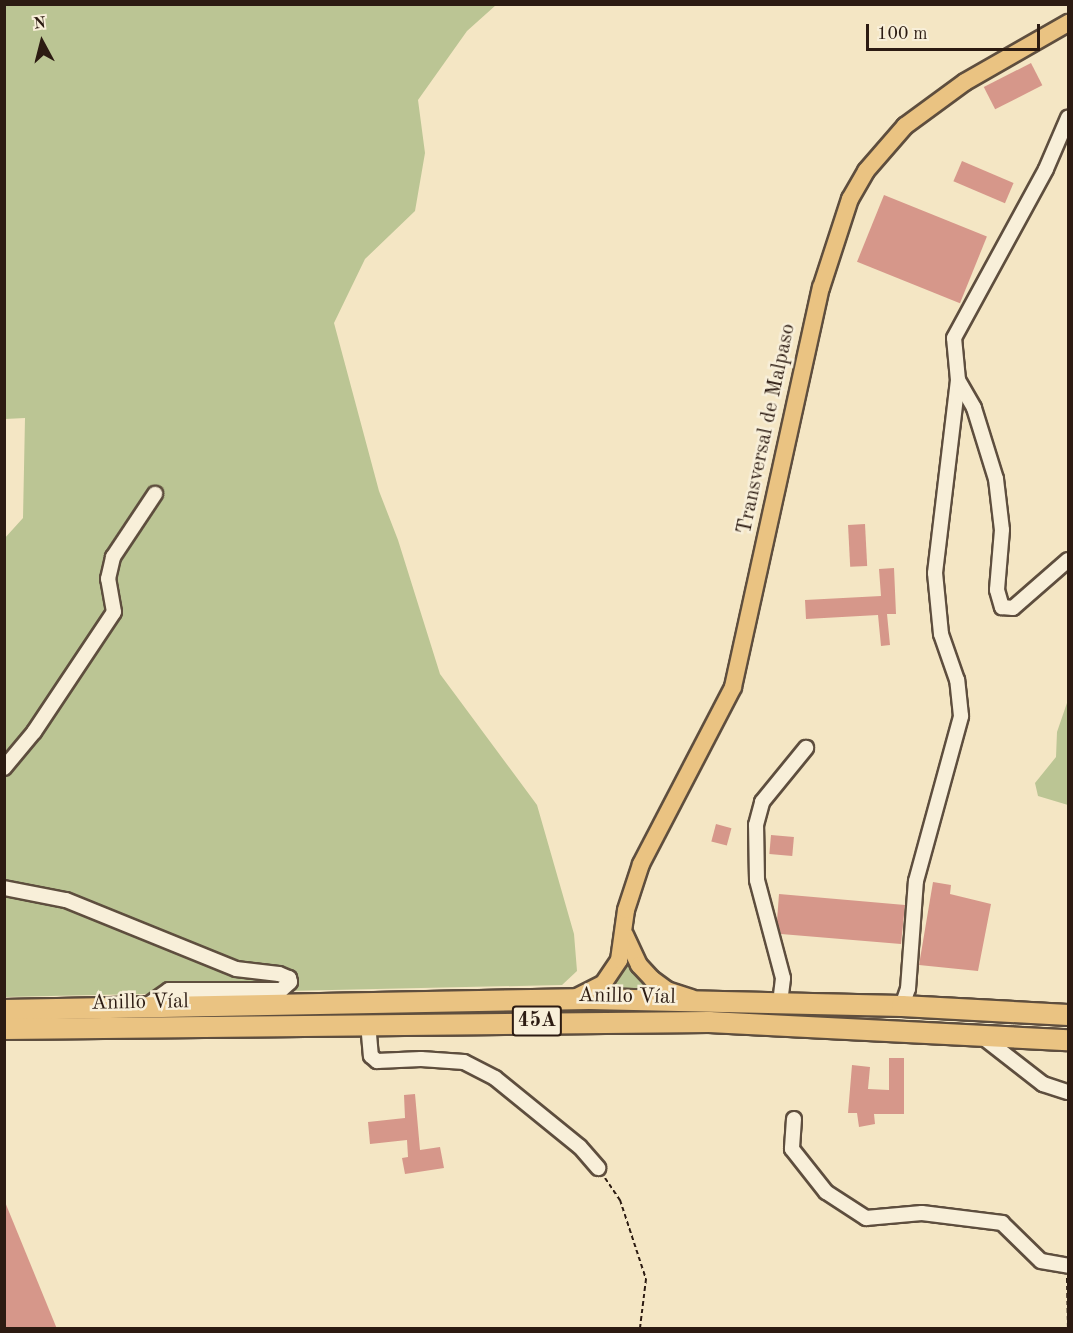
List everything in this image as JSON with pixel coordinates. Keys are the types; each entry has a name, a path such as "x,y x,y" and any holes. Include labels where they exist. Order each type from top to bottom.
{"highway":[{"name":"Anillo Víal","path":"4,1010 571,1000 703,1000 902,1006 1068,1015"},
{"name":"Anillo Víal","path":"4,1029 368,1023 709,1022 1068,1040"}],"main road":[{"name":"Transversal de Malpaso","path":"571,1000 591,992 612,973 620,960 629,896 641,864 733,687 821,288 850,199 866,171 904,126 965,82 1068,23"},
{"path":"624,932 639,966 652,979 667,990 703,1000"}],"lane":[{"path":"902,1006 908,989 916,881 961,716 957,680 941,634 935,573 958,380 954,338 1046,169 1068,118"},
{"path":"958,380 974,408 996,479 1002,530 997,590 1002,606 1013,608 1068,560"},
{"path":"4,768 34,732 114,612 108,579 113,557 155,494"},
{"path":"780,1003 783,978 757,880 756,825 762,802 806,748"},
{"path":"4,888 66,900 236,969 279,974 289,978 290,982 281,990 169,990 145,1007"},
{"path":"368,1023 370,1056 377,1062 422,1059 464,1062 495,1078 580,1147 598,1168"},
{"path":"980,1035 1043,1084 1068,1092"},
{"path":"794,1119 792,1149 826,1192 866,1218 922,1213 1002,1223 1041,1261 1068,1266"}],"path":[{"path":"598,1168 620,1200 646,1279 640,1329"},
{"path":"1068,1276 1064,1283 1068,1329"}],"green space":[{"path":"4,5 496,5 467,31 418,100 425,153 415,211 365,259 334,323 379,491 398,540 440,674 537,805 574,934 577,971 562,985 5,997 4,539 23,518 25,418 5,419"},
{"path":"1068,700 1068,805 1038,796 1035,783 1056,757 1057,732"},
{"path":"627,957 635,973 652,987 673,995 598,992 616,981"}],"building":[{"path":"1031,63 1042,85 995,109 984,87"},
{"path":"962,161 1014,183 1005,203 953,181"},
{"path":"884,195 987,237 960,303 857,262"},
{"path":"865,524 867,566 850,567 848,525"},
{"path":"894,568 896,614 887,614 890,645 881,646 878,615 806,619 805,600 881,596 879,569"},
{"path":"716,824 731,828 727,846 711,841"},
{"path":"771,835 794,837 792,856 769,854"},
{"path":"933,882 951,885 950,894 991,904 978,971 919,965"},
{"path":"779,894 905,905 901,944 781,934 777,921"},
{"path":"889,1058 904,1058 904,1114 874,1114 875,1124 859,1127 857,1113 848,1113 852,1065 870,1067 868,1089 889,1090"},
{"path":"415,1094 420,1150 440,1147 444,1168 405,1174 402,1158 408,1157 407,1140 370,1144 368,1122 405,1118 404,1095"},
{"path":"5,1202 57,1329 4,1329"}]}
